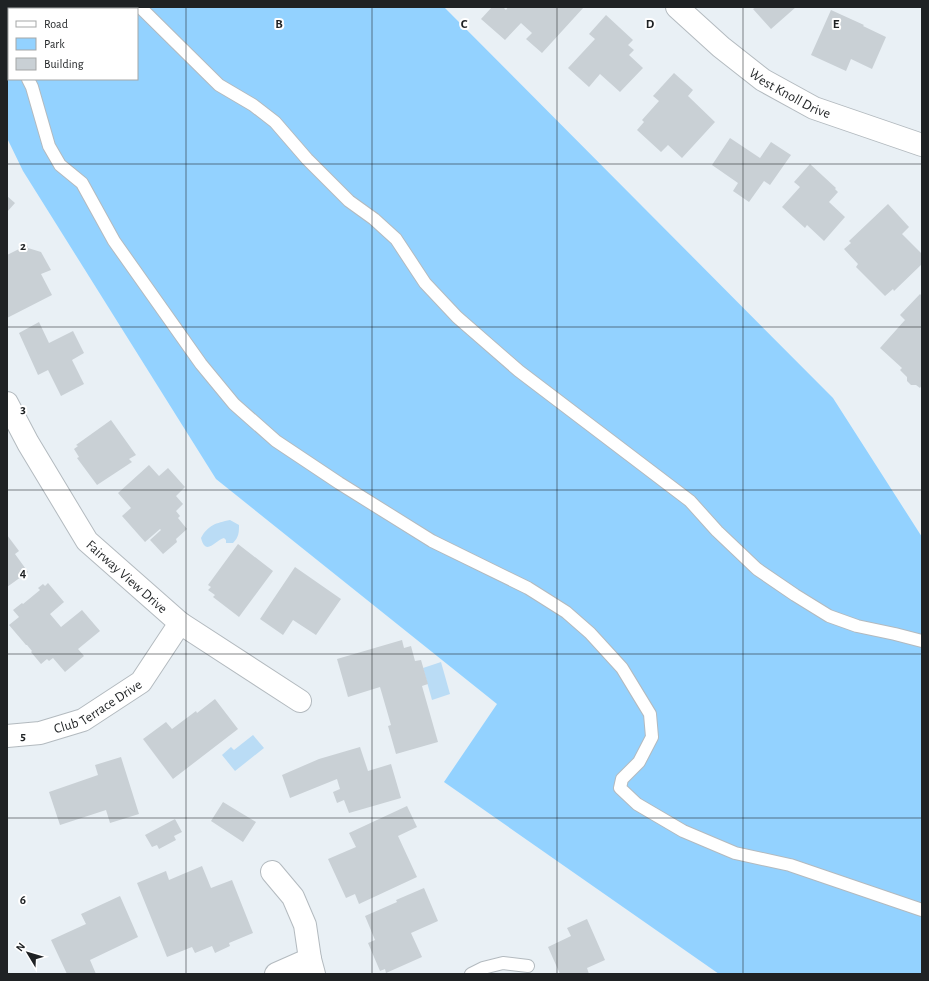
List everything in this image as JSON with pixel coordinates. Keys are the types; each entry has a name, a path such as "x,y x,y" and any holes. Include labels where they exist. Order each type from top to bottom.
{"street":[{"name":"West Knoll Drive","path":"677,7 721,47 763,80 814,108 922,145"},
{"name":"Fairway View Drive","path":"7,403 28,443 88,541 180,623 300,701"},
{"name":"Club Terrace Drive","path":"7,736 40,734 83,720 141,682 180,623"},
{"path":"272,872 293,897 305,925 312,966 276,974"}],"lane":[{"path":"140,7 219,85 253,105 275,122 307,159 349,201 374,218 396,239 425,283 457,317 519,371 690,501 717,531 757,569 829,616 857,626 895,634 922,642"},
{"path":"28,80 32,87 49,146 60,165 82,183 114,241 201,364 234,404 276,441 339,483 432,541 528,588 566,612 590,633 622,668 650,714 652,737 639,762 622,779 620,788 637,804 683,831 735,853 790,865 922,910"},
{"path":"471,974 483,968 503,962 528,966"}],"green space":[{"path":"7,7 444,7 833,398 922,537 922,974 719,974 444,782 497,704 216,479 23,171 7,138"}],"shaded area":[{"path":"230,520 239,525 238,534 233,543 226,543 224,538 208,547 203,544 201,538 210,527"},
{"path":"441,662 450,694 432,700 423,668"},
{"path":"253,735 264,748 235,771 222,755 231,747 234,750"}],"building":[{"path":"492,7 503,7 506,10 508,7 584,7 542,53 526,39 532,33 521,23 505,40 481,19"},
{"path":"756,7 796,7 771,29 753,9"},
{"path":"831,10 886,37 872,69 851,59 846,71 811,55"},
{"path":"606,15 633,40 628,45 634,50 629,55 643,68 620,92 600,74 589,87 568,68 595,39 589,34"},
{"path":"674,73 693,90 688,96 715,122 682,158 668,145 661,152 637,130 644,122 642,120 659,101 653,96"},
{"path":"730,138 760,158 771,142 791,155 770,185 764,181 749,202 733,191 738,183 712,165"},
{"path":"810,164 836,188 835,189 838,192 829,202 845,217 824,241 807,225 805,228 782,207 800,187 794,182"},
{"path":"7,196 15,203 7,212"},
{"path":"888,204 909,227 902,234 922,254 922,264 894,291 893,289 885,296 856,267 858,264 844,249 851,243 849,241"},
{"path":"27,245 28,248 41,252 51,270 41,274 52,295 7,318 7,255"},
{"path":"920,294 922,296 922,385 920,388 916,385 911,385 907,381 907,377 900,370 902,368 880,348 905,320 900,315"},
{"path":"39,322 49,343 73,331 84,353 72,360 84,384 61,396 48,370 38,375 19,333"},
{"path":"111,420 136,455 129,459 132,462 97,485 77,458 79,457 74,449 78,446 76,445"},
{"path":"149,465 159,476 168,468 185,487 176,496 183,504 176,511 180,516 178,518 187,529 176,539 177,542 163,554 150,540 161,530 160,529 145,542 122,516 131,508 118,493"},
{"path":"7,535 19,551 15,554 28,572 7,587"},
{"path":"238,544 273,571 239,617 213,597 215,595 208,590 211,587 208,585"},
{"path":"295,567 341,599 316,635 293,620 283,635 260,619"},
{"path":"48,583 64,602 50,614 61,627 82,610 100,631 78,649 84,656 65,672 53,658 49,661 47,659 41,664 31,652 32,651 9,625 19,617 13,610 40,590 38,588 43,584 45,586"},
{"path":"402,640 404,648 411,646 415,661 421,660 428,684 422,686 438,742 396,754 388,726 391,725 380,687 348,697 337,659"},
{"path":"215,699 238,729 173,779 143,739 166,722 172,729"},
{"path":"360,747 368,771 391,764 401,798 349,813 344,800 337,803 333,792 340,789 337,779 290,798 282,775 319,759"},
{"path":"121,757 139,814 110,823 106,810 60,825 49,792 98,775 95,765"},
{"path":"223,802 256,822 243,842 211,821"},
{"path":"407,806 417,827 398,836 417,877 359,904 355,894 346,898 328,859 356,847 349,833"},
{"path":"175,819 182,832 174,836 176,840 159,849 157,845 152,847 145,835"},
{"path":"202,866 211,888 232,880 253,933 229,943 230,946 215,953 212,946 195,953 192,947 167,957 137,883 166,871 169,880"},
{"path":"424,888 438,921 411,933 422,957 386,973 385,969 380,971 368,943 375,940 365,916"},
{"path":"120,896 138,937 90,960 96,974 67,974 51,940 86,924 81,914"},
{"path":"587,919 605,960 587,968 589,974 560,974 548,947 571,936 567,928"}]}
